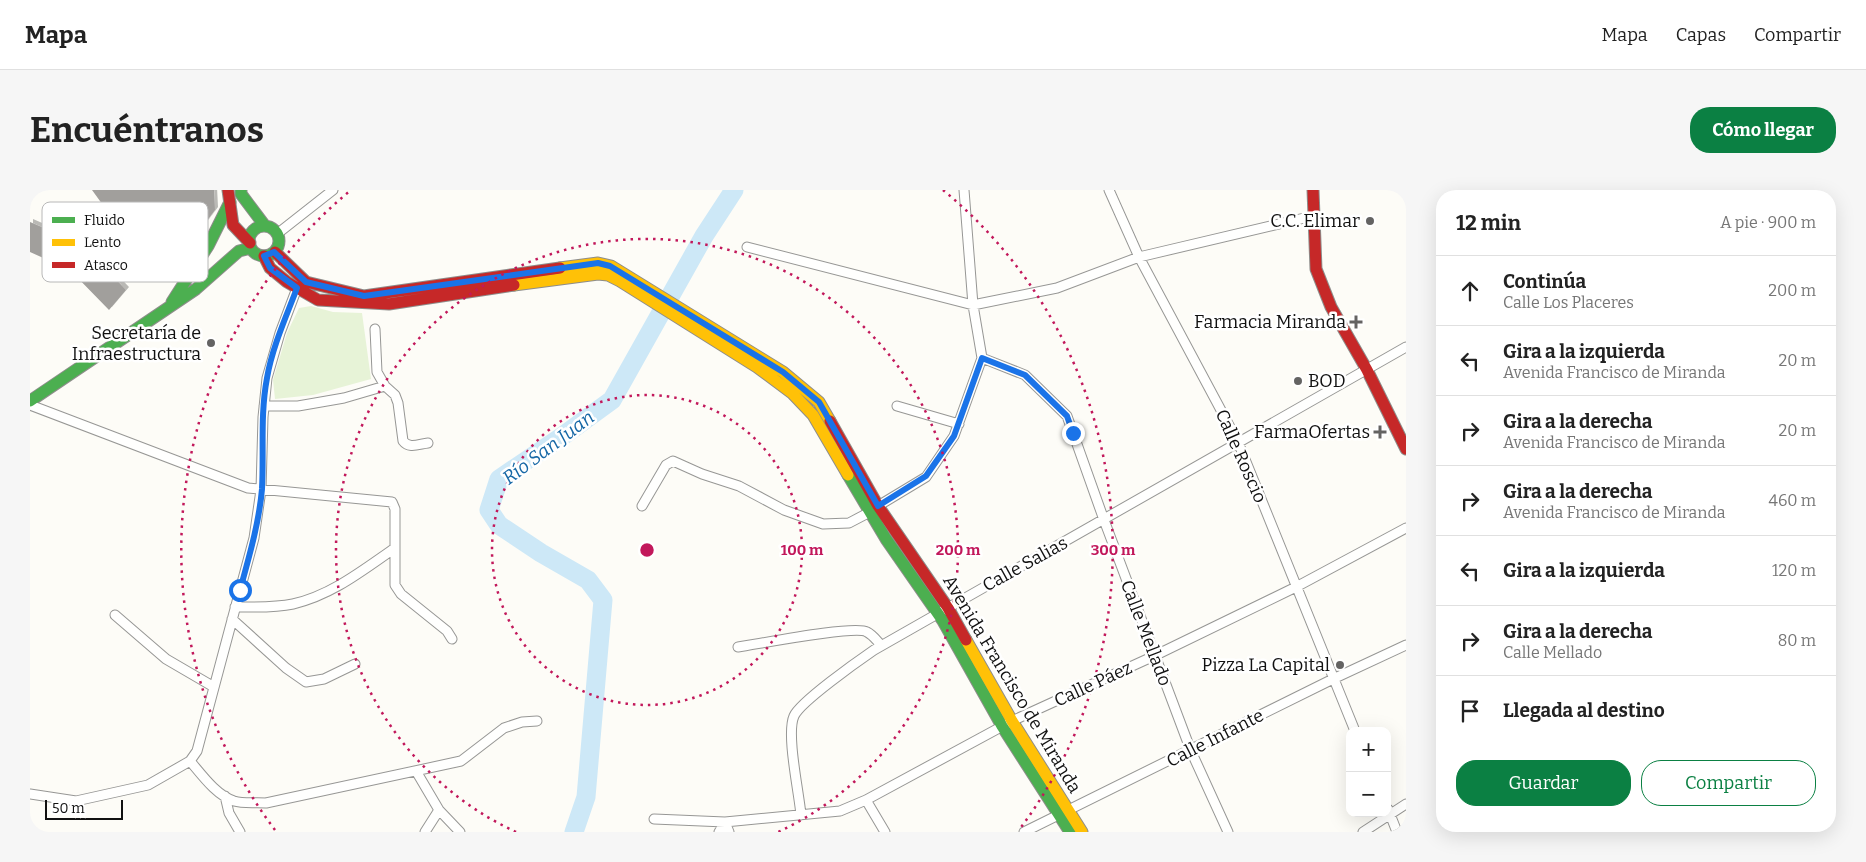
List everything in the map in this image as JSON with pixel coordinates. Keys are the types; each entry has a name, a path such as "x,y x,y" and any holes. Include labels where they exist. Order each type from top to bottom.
{"main road":[{"path":"228,190 233,226 254,252 269,254 279,243 277,234 274,230 265,226 241,194 241,190"},
{"path":"1312,190 1316,269 1331,307 1367,370 1406,449"},
{"path":"208,246 230,202"},
{"path":"250,245 252,233 265,226"},
{"path":"208,278 239,251 250,245"},
{"name":"Avenida Francisco de Miranda","path":"269,254 270,268 297,288 318,300 389,304 531,282 598,274 621,277"},
{"name":"Avenida Francisco de Miranda","path":"269,254 306,282 364,296 598,263 610,266 621,277 707,330 783,372 819,402 874,509 943,610 1007,723 1064,813 1082,832"},
{"path":"169,307 185,282"},
{"path":"30,401 204,282"},
{"name":"Avenida Francisco de Miranda","path":"1064,813 1070,832"}],"street":[{"path":"277,234 334,190"},
{"path":"642,506 666,466 674,461 702,474 739,486 784,510 823,524 849,523 926,476 954,436 982,358 972,305 964,190"},
{"name":"Calle Roscio","path":"1109,190 1139,257 1238,442 1353,727"},
{"path":"747,247 972,305 1057,288 1139,257 1313,216"},
{"path":"30,794 76,801 148,785 190,761 197,751 254,538 262,490 264,406 267,378 280,333 297,288"},
{"path":"375,329 377,372 385,386 395,395 403,441 406,445 410,446 428,443"},
{"name":"Calle Salias","path":"801,815 790,729 794,714 806,701 882,645 1406,347"},
{"name":"Calle Mellado","path":"982,358 1025,375 1067,416 1154,656 1191,751 1228,832"},
{"path":"264,406 298,406 344,398 385,386"},
{"path":"30,405 248,488 392,502 395,509 395,585 401,594 447,631 452,639"},
{"path":"897,406 959,424"},
{"name":"Calle Páez","path":"654,819 725,822 840,811 866,800 1007,723 1154,656 1296,587 1406,528"},
{"path":"235,607 265,608 293,604 327,592 395,548"},
{"path":"115,615 166,659 214,687"},
{"path":"232,619 286,668 306,682 324,679 355,664"},
{"path":"738,647 856,630 867,632 882,645"},
{"name":"Calle Infante","path":"1024,832 1191,751 1333,679 1406,645"},
{"path":"190,761 225,796 235,801 266,803 462,761 504,728 522,722 537,721"},
{"path":"416,771 439,810 460,832"},
{"path":"225,796 228,813 240,832"},
{"path":"866,800 885,832"},
{"path":"1391,810 1406,804"},
{"path":"425,832 439,810"},
{"path":"1363,832 1381,817"},
{"path":"1391,817 1397,832"},
{"path":"719,832 725,822"},
{"path":"725,822 729,832"}],"green space":[{"path":"311,306 333,312 362,313 371,379 313,395 275,399 273,380 287,333 299,308"}],"building":[{"path":"92,190 214,190 215,210 208,219 208,202 101,202"},
{"path":"30,222 42,227 42,257 30,252"},
{"path":"82,282 118,282 126,290 109,310"}],"waterway":[{"name":"Río San Juan","path":"574,832 586,797 603,600 588,580 541,553 499,525 489,510 499,479 612,400 704,236 734,190"}],"traffic: fast":[{"path":"241,190 241,194 265,226"},
{"path":"208,246 230,202"},
{"path":"264,226 274,231 279,241 274,251 264,256 254,251 249,241 254,231 264,226"},
{"path":"208,278 239,251 251,248"},
{"path":"172,302 185,282"},
{"path":"30,401 204,282"},
{"path":"848,475 886,539 943,621 1002,726 1070,832"}],"traffic: slow":[{"path":"560,268 598,263 611,266 783,372 819,402 830,421"},
{"path":"514,285 598,274 608,275 620,281 757,367 792,393 813,415 848,475"},
{"path":"966,640 1012,721 1082,832"}],"traffic: jam":[{"path":"228,190 233,225 250,243"},
{"path":"1313,190 1316,269 1331,307 1367,370 1406,449"},
{"path":"275,252 306,282 364,296 560,268"},
{"path":"264,256 270,268 287,282 318,300 389,304 514,285"},
{"path":"830,421 878,506 948,608 966,640"}],"place":[{"name":"C.C. Elimar","path":"1370,221"},
{"name":"Farmacia Miranda","path":"1356,322"},
{"name":"Secretaría de Infraestructura","path":"211,343"},
{"name":"BOD","path":"1298,381"},
{"name":"FarmaOfertas","path":"1380,432"},
{"name":"Pizza La Capital","path":"1340,665"}],"route":[{"path":"240,590 254,538 261,496 262,417 267,378 280,333 297,288 270,268 264,256 274,252 306,282 364,296 598,263 610,266 783,372 819,402 878,506 926,476 954,436 982,358 1025,375 1067,416 1073,433"}]}
